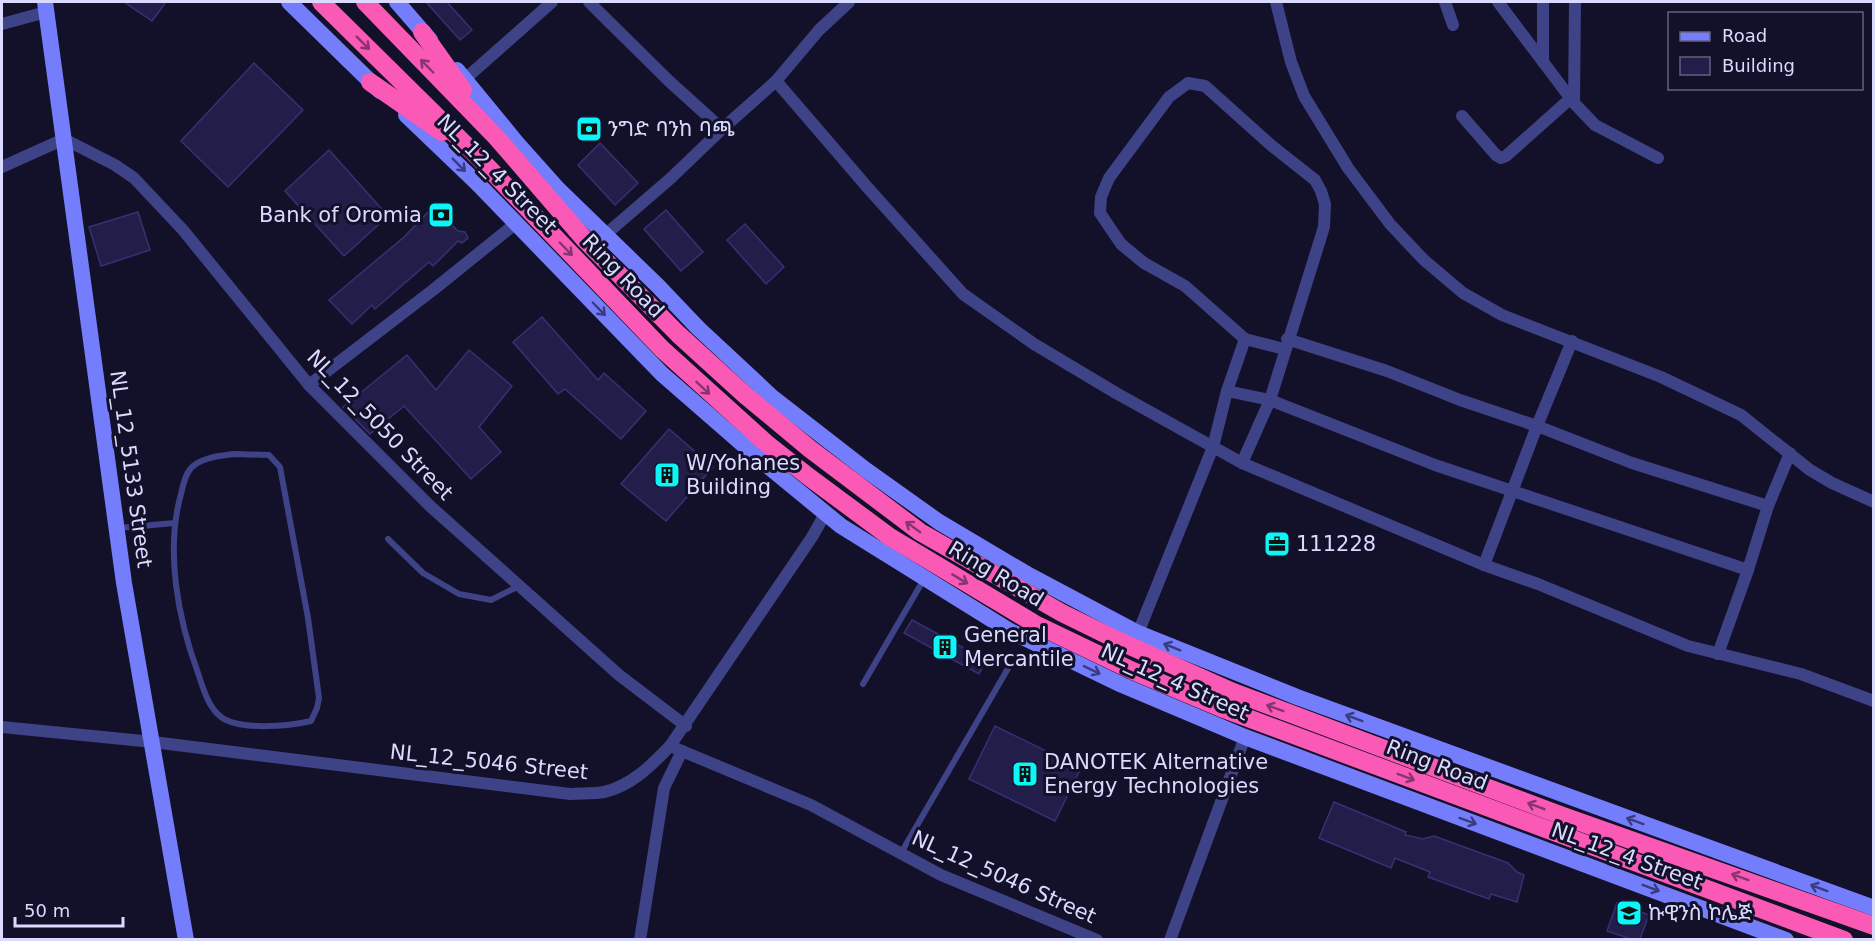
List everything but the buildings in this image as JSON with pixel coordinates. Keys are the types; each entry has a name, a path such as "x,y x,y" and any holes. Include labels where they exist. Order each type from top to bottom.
{"highway":[{"name":"Ring Road","path":"321,2 482,161 662,349 766,443 890,537 1035,624 1133,671 1221,708 1844,939"},
{"name":"Ring Road","path":"365,2 497,138 585,240 678,334 736,388 810,449 920,532 1062,613 1233,692 1560,814 1874,926"},
{"path":"422,32 497,138"},
{"path":"370,82 482,161"}],"street":[{"name":"NL_12_4 Street","path":"289,2 370,82 435,141 662,374 825,514 925,579 1010,631 1122,685 1245,737 1786,939"},
{"path":"397,2 558,189 698,328 772,397 866,470 959,533 1027,574 1138,633 1297,697 1874,908"},
{"path":"465,79 552,2"},
{"path":"589,2 669,81 722,129"},
{"path":"605,235 672,178 776,81 819,30 849,2"},
{"path":"1276,2 1291,62 1304,96 1348,168 1390,224 1424,260 1463,294 1502,315 1661,377 1741,416 1810,470 1874,502"},
{"path":"1445,2 1453,25"},
{"path":"1498,2 1595,125 1658,158"},
{"path":"1543,2 1544,62"},
{"path":"1462,116 1501,158 1573,100 1575,2"},
{"path":"2,24 45,7"},
{"name":"NL_12_5133 Street","path":"45,7 124,583 186,939"},
{"path":"776,81 963,294 1034,344 1213,447 1242,463 1484,565 1538,584 1688,646 1800,675 1874,701"},
{"path":"1242,463 1270,400 1286,344 1323,227 1324,204 1315,180 1272,146 1205,86 1188,83 1169,97 1109,178 1101,197 1100,213 1121,244 1144,263 1185,286 1245,339 1286,344 1387,371 1632,463 1768,506"},
{"path":"2,166 64,139"},
{"name":"NL_12_5050 Street","path":"64,139 115,165 134,178 153,196 309,385 430,506 619,675 686,726"},
{"path":"309,385 434,290 515,224"},
{"path":"1138,633 1213,447 1227,391 1245,339"},
{"path":"1484,565 1572,341"},
{"path":"1227,391 1270,400 1435,465 1748,570"},
{"path":"1718,654 1768,506 1790,453"},
{"path":"640,939 664,788 686,726 825,514"},
{"name":"NL_12_5046 Street","path":"2,727 153,742 570,794 603,792 624,784 676,749 812,805 941,875 1097,939"},
{"path":"1170,939 1245,737"}],"lane":[{"path":"234,454 269,455 280,468 308,618 319,698 311,721 236,724 221,717 207,699 189,649 176,579 174,523 185,479 192,467 209,458 234,454"},
{"path":"117,528 174,523"},
{"path":"388,539 423,573 459,594 491,600 519,586"},
{"path":"863,684 925,579"},
{"path":"901,853 1010,665"}],"place":[{"name":"ንግድ ባንከ ባጫ","path":"589,129"},
{"name":"Bank of Oromia","path":"441,215"},
{"name":"W/Yohanes Building","path":"667,475"},
{"name":"111228","path":"1277,544"},
{"name":"General Mercantile","path":"945,647"},
{"name":"DANOTEK Alternative Energy Technologies","path":"1025,774"},
{"name":"ኩዊንስ ኮሌጅ","path":"1629,913"}]}
